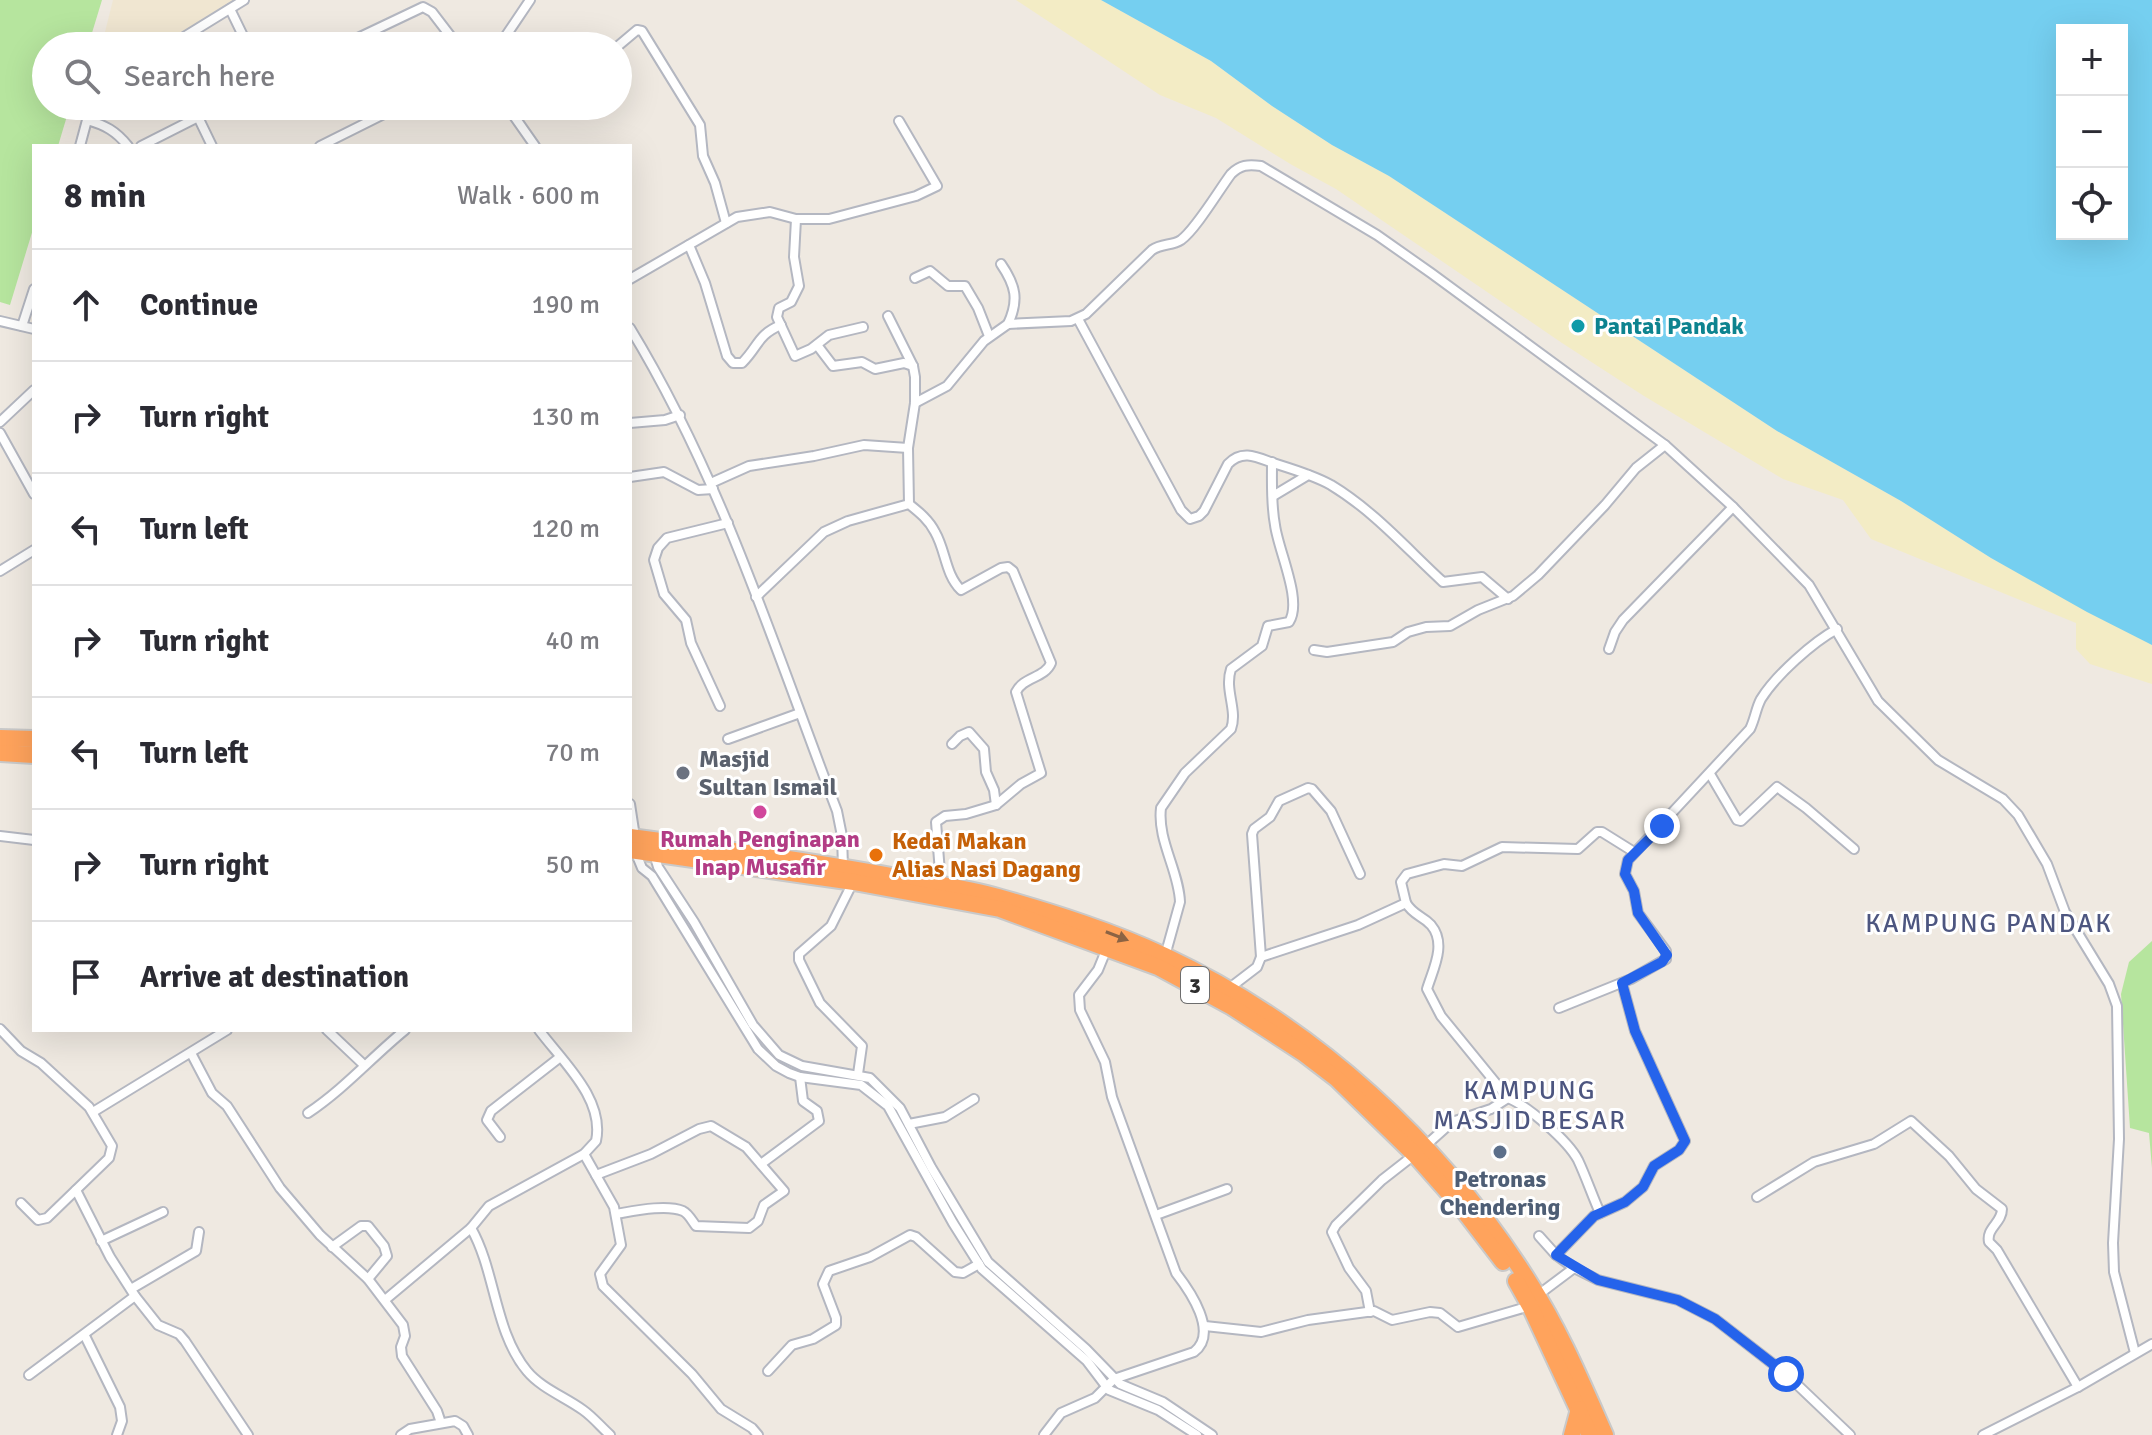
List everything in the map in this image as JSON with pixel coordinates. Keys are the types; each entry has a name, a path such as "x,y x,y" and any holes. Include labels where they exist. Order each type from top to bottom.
{"highway":[{"path":"0,738 32,739"},
{"path":"0,753 32,755"},
{"name":"3","path":"632,844 843,867 996,897 1116,935 1165,956 1227,990 1306,1040 1345,1070 1419,1151 1534,1301 1573,1362 1602,1433"},
{"name":"3","path":"632,844 654,853 854,882 1000,909 1158,967 1196,986 1303,1053 1419,1151"},
{"name":"3","path":"1534,1301 1579,1409 1602,1433"},
{"path":"1572,1435 1579,1409"}],"street":[{"path":"192,32 244,0"},
{"path":"432,0 432,12"},
{"path":"508,32 530,0"},
{"path":"369,32 418,8 428,8 447,32"},
{"path":"230,9 241,32"},
{"path":"632,34 637,30 642,31 693,110 700,125 703,156 715,183 726,223"},
{"path":"81,144 87,120 106,126 126,144"},
{"path":"145,144 192,120"},
{"path":"199,120 211,144"},
{"path":"324,144 372,120"},
{"path":"517,120 534,144"},
{"path":"632,278 726,223 752,213 770,212 796,219 829,219 916,196 937,186 899,121"},
{"path":"915,403 947,386 989,336 1008,324 1078,319 1158,245 1174,243 1185,236 1231,174 1251,164 1261,166 1377,235 1518,334 1665,445 1733,507 1809,585 1878,701 1938,760 2003,799 2018,815 2047,864 2065,912 2114,995 2118,1011 2119,1139 2114,1272 2135,1353"},
{"path":"796,219 794,257 799,286 791,302 777,311 795,356 829,335 863,327"},
{"path":"689,245 705,283 727,356 733,363 742,363 763,334 781,325"},
{"path":"1001,264 1013,281 1015,291 1015,307 1008,324"},
{"path":"915,278 930,271 948,286 965,286 989,336"},
{"path":"22,326 32,295"},
{"path":"888,316 913,366 915,403 908,448 909,504 935,531 949,572 961,590 1001,568 1008,567 1013,571 1051,663 1049,670 1021,684 1016,692 1041,773 1021,784 996,805 966,814 945,816 936,822 940,885"},
{"path":"1078,319 1173,497 1190,519 1204,511 1234,457 1246,454 1332,486 1373,515 1443,582 1482,577 1508,599"},
{"path":"0,321 32,328"},
{"path":"632,331 680,415 728,523 841,826 843,867"},
{"path":"817,345 833,366 862,362 875,369 904,363 913,366"},
{"path":"0,422 32,392"},
{"path":"632,423 665,420 680,415"},
{"path":"0,433 32,490"},
{"path":"632,477 664,472 698,490 710,481 749,466 864,445 908,448"},
{"path":"1314,650 1327,652 1393,642 1408,632 1426,627 1445,628 1508,599 1533,581 1636,468 1665,445"},
{"path":"1165,956 1180,894 1169,860 1161,808 1185,773 1231,729 1233,712 1228,695 1231,669 1262,646 1268,626 1289,622 1294,615 1293,595 1275,530 1272,462"},
{"path":"1273,496 1308,475"},
{"path":"756,597 824,532 848,521 909,504"},
{"path":"1609,649 1623,620 1733,507"},
{"path":"720,706 691,643 686,620 666,597 654,560 658,548 667,538 728,523"},
{"path":"0,571 32,551"},
{"path":"1559,1008 1622,983 1662,962 1667,955 1638,913 1634,891 1625,874 1628,860 1753,725 1757,707 1770,687 1813,643 1837,629"},
{"path":"728,739 800,713"},
{"path":"952,744 969,732 981,744 996,805"},
{"path":"1710,774 1737,820 1741,821 1777,787 1854,849"},
{"path":"1227,990 1257,967 1261,957 1252,834 1270,817 1279,801 1312,789 1331,811 1360,874"},
{"path":"1600,1213 1571,1150 1521,1103 1508,1098 1441,1016 1427,989 1436,964 1438,943 1433,927 1413,914 1406,903 1401,882 1407,874 1444,864 1462,866 1502,847 1574,850 1597,832 1634,852"},
{"path":"0,836 32,840"},
{"path":"632,844 642,868 652,876 697,946 758,1049 776,1066 800,1077 861,1085 888,1106 979,1264 1087,1361 1106,1386 1115,1393 1158,1410 1197,1435"},
{"path":"654,853 658,867 753,1025 779,1055 802,1066 870,1078 894,1100 988,1262 1086,1349 1114,1379 1131,1390 1163,1402 1212,1435"},
{"path":"854,882 831,926 799,954 799,960 820,1003 862,1046 858,1074"},
{"path":"1261,957 1358,925 1406,903"},
{"path":"1044,1435 1061,1413 1095,1398 1114,1379 1194,1352 1203,1342 1205,1326 1188,1288 1176,1273 1112,1097 1105,1062 1078,1002 1079,995 1098,970 1107,948"},
{"path":"1556,1255 1600,1213 1625,1202 1643,1187 1654,1166 1679,1150 1685,1141 1635,1031 1622,983"},
{"path":"2,1032 21,1051 41,1063 93,1112 112,1146 112,1152 42,1221 21,1203"},
{"path":"93,1112 224,1032"},
{"path":"329,1032 364,1065"},
{"path":"308,1113 337,1093 403,1032"},
{"path":"385,1300 471,1228 489,1206 584,1154 596,1141 597,1114 540,1032"},
{"path":"191,1053 212,1093 227,1106 280,1188 332,1247 368,1279 385,1300 405,1330 402,1356 437,1411 441,1423"},
{"path":"500,1137 487,1120 491,1111 559,1058"},
{"path":"761,1164 819,1121 817,1111 803,1101 800,1077"},
{"path":"1370,1312 1366,1291 1349,1268 1332,1232 1336,1225 1376,1185 1452,1122 1491,1109 1508,1098"},
{"path":"909,1124 945,1117 974,1099"},
{"path":"1757,1197 1814,1162 1874,1144 1911,1121 1949,1156 1976,1189 2002,1209 2001,1218 1989,1232 1989,1242 2051,1337 2078,1387"},
{"path":"596,1175 651,1154 705,1126 737,1139 784,1191 764,1205 758,1221 749,1228 696,1226 688,1214 678,1210 646,1209 616,1214"},
{"path":"584,1154 616,1214 621,1245 600,1274 603,1286 692,1374 721,1409 758,1435"},
{"path":"1156,1215 1227,1189"},
{"path":"76,1190 101,1241 133,1293 158,1325 179,1334 185,1341 248,1435"},
{"path":"1150,1200 1172,1207"},
{"path":"101,1241 163,1212"},
{"path":"332,1247 361,1226 368,1226 384,1246 387,1256 368,1279"},
{"path":"471,1228 484,1252 503,1326 521,1362 534,1378 585,1411 610,1435"},
{"path":"29,1375 85,1336 133,1293 196,1251 199,1232"},
{"path":"768,1371 792,1345 813,1339 836,1325 823,1284 829,1271 870,1257 910,1235 955,1272 963,1273 979,1264"},
{"path":"1539,1236 1556,1255 1574,1268 1607,1283 1678,1300 1715,1319 1786,1374 1850,1435"},
{"path":"1205,1326 1261,1332 1308,1320 1370,1312 1378,1312 1392,1320 1430,1312 1440,1313 1458,1327 1534,1301 1574,1268"},
{"path":"85,1336 120,1407 122,1421 117,1435"},
{"path":"1983,1435 2078,1387 2152,1344"},
{"path":"401,1435 410,1429 441,1423 459,1423 468,1435"}],"shaded area":[{"path":"113,0 238,0 181,32 105,32"}],"green space":[{"path":"0,0 102,0 92,32 32,32 32,120 66,120 59,144 32,144 32,233 10,305 0,302"},
{"path":"2152,941 2152,1168 2149,1133 2130,1128 2121,994 2129,962"}],"sand":[{"name":"Pantai Pandak","path":"1016,0 1101,0 1211,61 1272,106 1332,145 1389,176 1777,431 1901,501 1991,558 2152,645 2152,684 2090,664 2076,649 2076,623 1871,539 1843,500 1783,479 1644,396 1336,189 1216,118 1160,95"}],"water":[{"path":"1101,0 2152,0 2152,645 1991,558 1901,501 1777,431 1389,176 1332,145 1211,61"}],"place":[{"name":"Pantai Pandak","path":"1578,326"},
{"name":"Masjid Sultan Ismail","path":"683,773"},
{"name":"Rumah Penginapan Inap Musafir","path":"760,812"},
{"name":"Kedai Makan Alias Nasi Dagang","path":"876,855"},
{"name":"Petronas Chendering","path":"1500,1152"}],"district":[{"name":"KAMPUNG PANDAK","path":"1989,923"},
{"name":"KAMPUNG MASJID BESAR","path":"1530,1105"}],"route":[{"path":"1662,826 1634,852 1628,860 1625,874 1634,891 1638,913 1666,951 1666,959 1622,983 1635,1031 1685,1141 1679,1150 1654,1166 1643,1187 1617,1207 1594,1216 1556,1255 1598,1280 1678,1300 1715,1319 1786,1374"}]}
